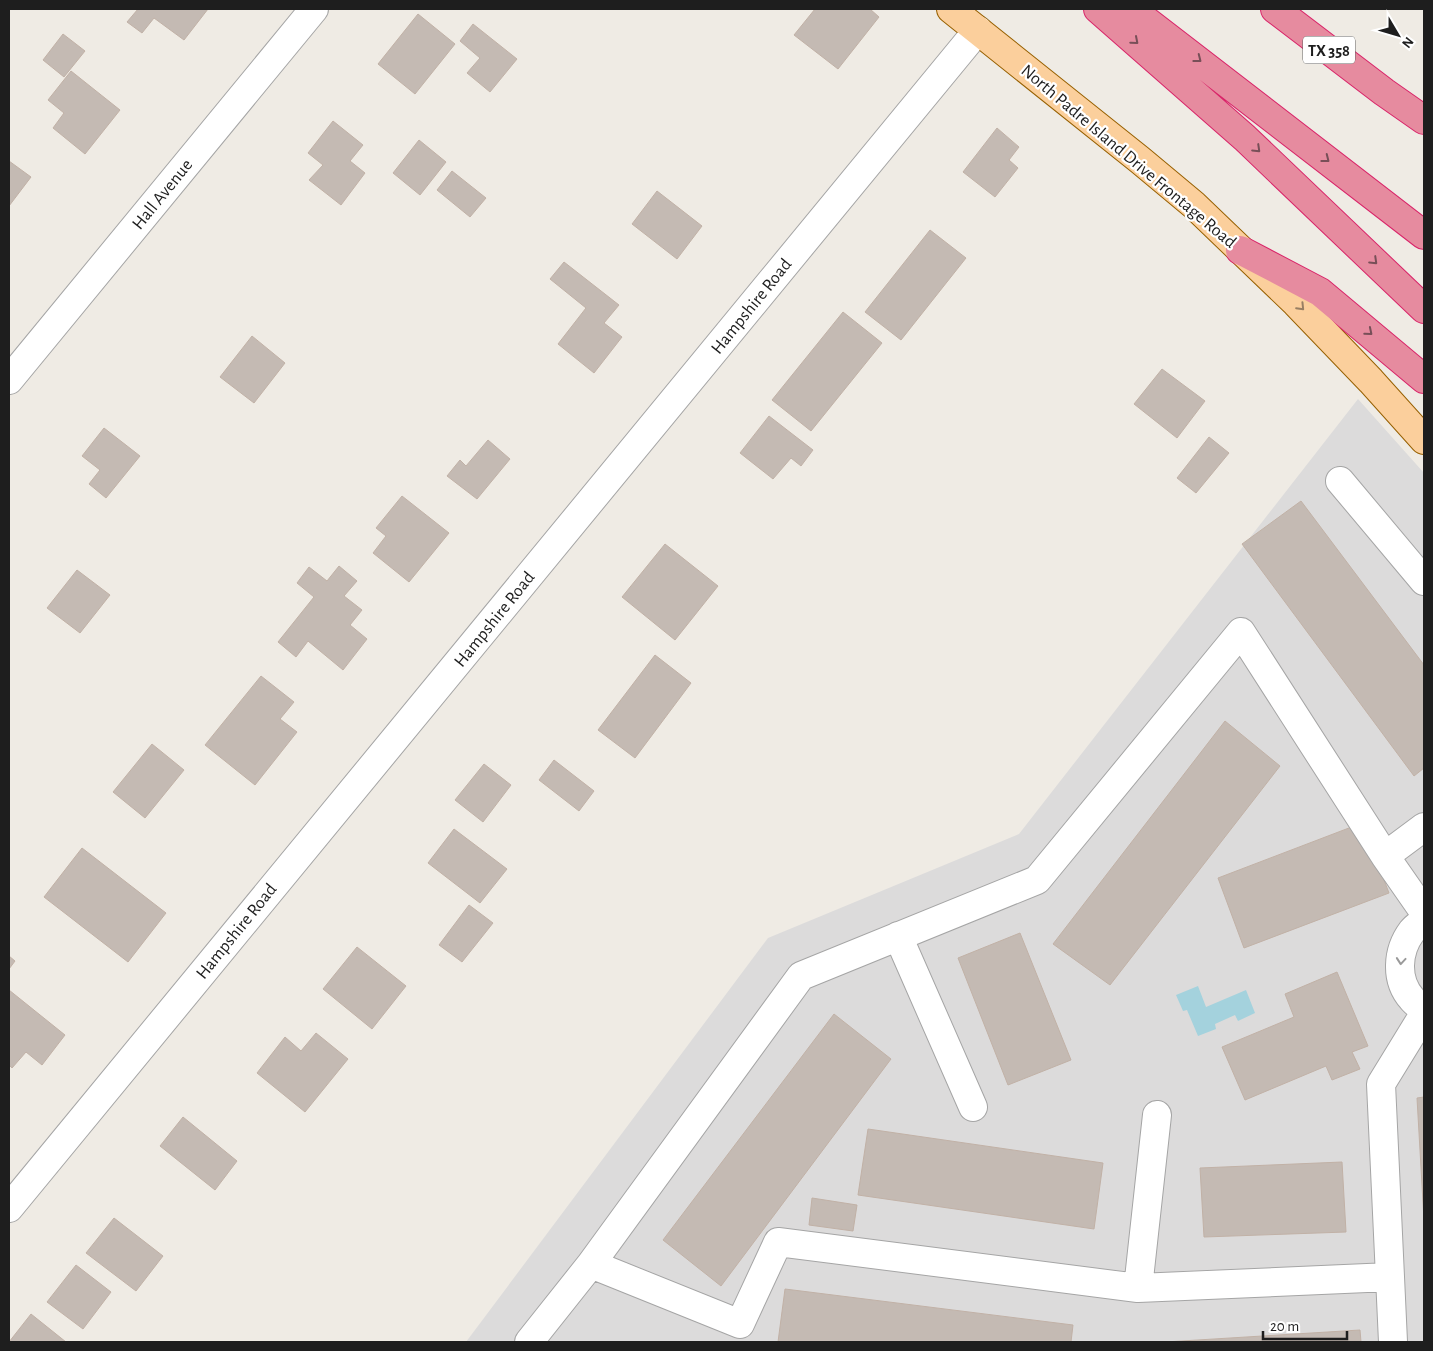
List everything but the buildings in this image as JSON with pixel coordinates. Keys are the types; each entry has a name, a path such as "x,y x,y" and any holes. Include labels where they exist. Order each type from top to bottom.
{"highway":[{"path":"1098,9 1245,138 1424,309"},
{"path":"1131,9 1424,235"},
{"name":"TX 358","path":"1275,9 1384,92"},
{"path":"1384,92 1424,115"},
{"path":"1384,92 1424,120"},
{"path":"1240,250 1320,292 1424,379"}],"main road":[{"name":"North Padre Island Drive Frontage Road","path":"951,9 1194,205 1296,303 1424,440"}],"street":[{"name":"Hall Avenue","path":"9,380 314,9"},
{"name":"Hampshire Road","path":"9,1208 978,30"},
{"path":"1340,481 1424,581"},
{"path":"529,1342 591,1264 801,976 1038,880 1241,632 1385,856 1424,912"},
{"path":"1385,856 1424,827"},
{"path":"1424,921 1413,929 1403,946 1399,964 1402,983 1412,999 1424,1009"},
{"path":"898,936 973,1107"},
{"path":"1393,1342 1381,1084 1424,1014"},
{"path":"1138,1288 1157,1115"},
{"path":"591,1264 740,1324 778,1242 1138,1288 1390,1278"}],"shaded area":[{"path":"1358,399 1424,473 1424,1342 466,1342 768,938 1019,834"}],"water":[{"path":"1198,986 1206,1007 1246,990 1255,1013 1238,1021 1235,1015 1215,1024 1216,1029 1198,1036 1187,1010 1183,1011 1176,995"}]}
